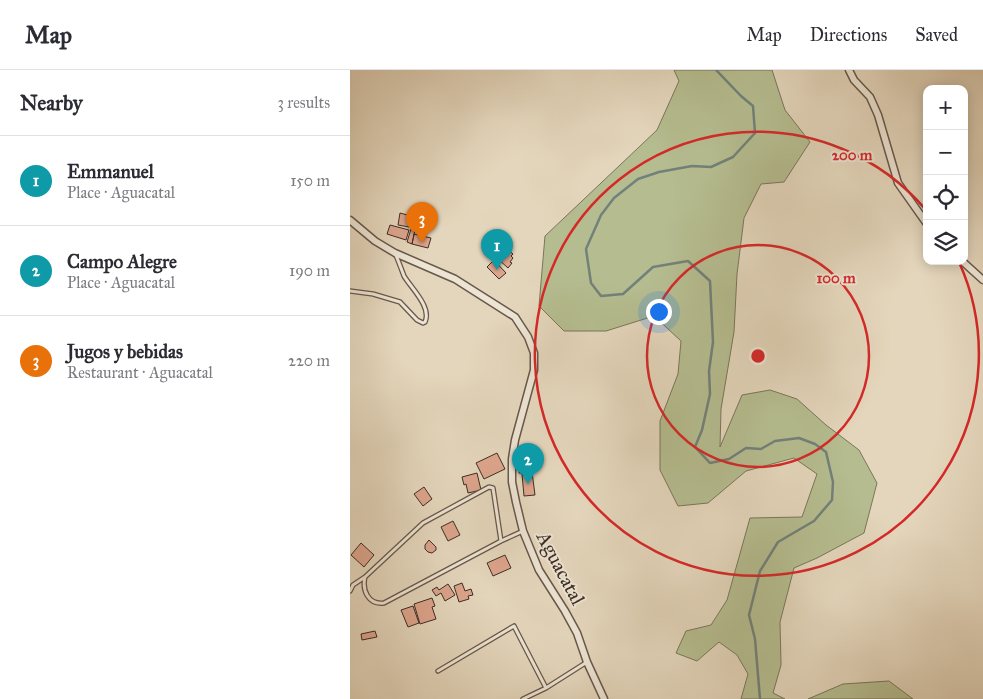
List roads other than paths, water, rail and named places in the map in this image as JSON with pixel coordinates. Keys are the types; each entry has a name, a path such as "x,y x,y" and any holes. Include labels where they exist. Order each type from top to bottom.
{"street":[{"path":"849,70 854,80 870,97 878,115 898,183 924,220"},
{"name":"Aguacatal","path":"350,220 375,241 395,253 455,278 515,317 528,337 534,353 534,370 515,440 512,470 515,495 523,531 538,570 577,632 587,662 604,699"},
{"path":"966,265 983,280"}],"lane":[{"path":"350,291 372,294 400,302 423,324 427,318 422,300 405,277 395,253"},
{"path":"350,592 353,586 423,523 489,488 493,488 501,541"},
{"path":"365,577 364,582 368,598 373,602 384,603 523,531"},
{"path":"438,671 514,626 546,688"},
{"path":"523,699 546,688 587,662"}],"waterway":[{"path":"716,70 753,106 755,133 733,157 711,167 692,166 659,172 638,179 614,198 601,215 586,249 591,283 601,296 623,294 653,267 688,261 710,281 713,342 709,371 710,394 702,430 695,447 710,463 729,459 746,448 761,449 775,441 799,438 815,444 826,452 833,482 832,500 814,521 778,542 760,571 749,615 755,639 760,699"}],"place":[{"name":"Jugos y bebidas","path":"422,243"},
{"name":"Emmanuel","path":"497,270"},
{"name":"Campo Alegre","path":"528,484"}]}
